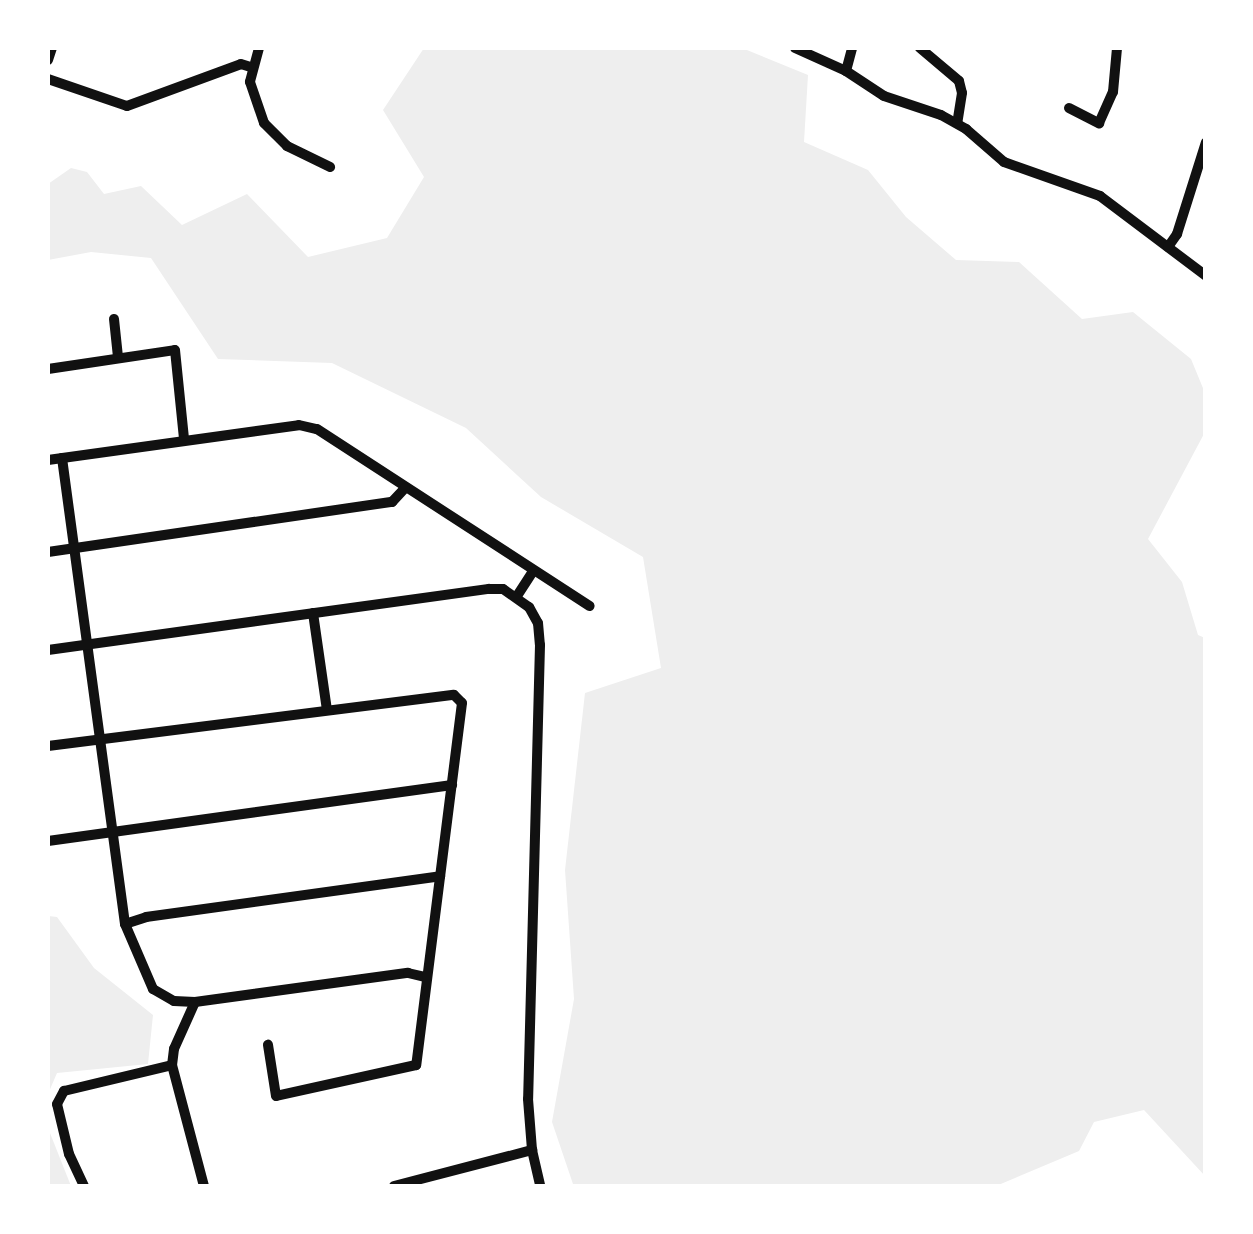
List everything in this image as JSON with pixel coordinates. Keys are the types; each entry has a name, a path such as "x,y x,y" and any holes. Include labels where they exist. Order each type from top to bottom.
{"street":[{"path":"48,60 52,48"},
{"path":"259,48 250,82 264,122 287,146 330,167"},
{"path":"795,48 846,71 884,96 957,124 1004,162 1100,196 1206,276"},
{"path":"846,71 852,48"},
{"path":"920,48 959,81 962,93 957,124"},
{"path":"1069,108 1099,123 1113,92 1117,48"},
{"path":"48,79 127,106 240,64 252,68"},
{"path":"1168,246 1177,234 1206,142"},
{"path":"114,319 118,358"},
{"path":"48,369 174,350 184,439"},
{"path":"48,460 299,425 317,429 590,606"},
{"path":"62,458 125,924 152,989 174,1001 195,1002 408,974 425,977"},
{"path":"48,552 392,502 405,488"},
{"path":"517,596 533,571"},
{"path":"48,650 489,589 517,596 538,624 540,644 528,1099 532,1150 540,1186"},
{"path":"313,613 327,710"},
{"path":"48,746 454,695 462,703 416,1065 276,1096 268,1045"},
{"path":"48,842 452,785"},
{"path":"125,924 146,917 440,876"},
{"path":"195,1002 174,1049 172,1064 204,1186"},
{"path":"84,1186 69,1154 57,1104 64,1091 172,1064"},
{"path":"394,1186 532,1150"}],"shaded area":[{"path":"424,48 742,48 808,75 804,142 868,170 906,217 956,260 1019,262 1082,319 1133,312 1191,359 1205,393 1205,432 1148,539 1182,582 1198,635 1205,638 1205,1176 1144,1110 1094,1122 1079,1151 996,1186 573,1184 552,1122 574,999 565,870 585,693 661,668 643,557 541,497 466,428 332,363 218,359 151,258 91,252 48,260 48,184 71,168 87,172 104,194 141,186 182,225 247,194 308,257 387,238 424,177 383,110"},
{"path":"48,916 57,917 94,968 153,1015 148,1064 57,1073 48,1094"},
{"path":"48,1128 71,1186 48,1186"}]}
